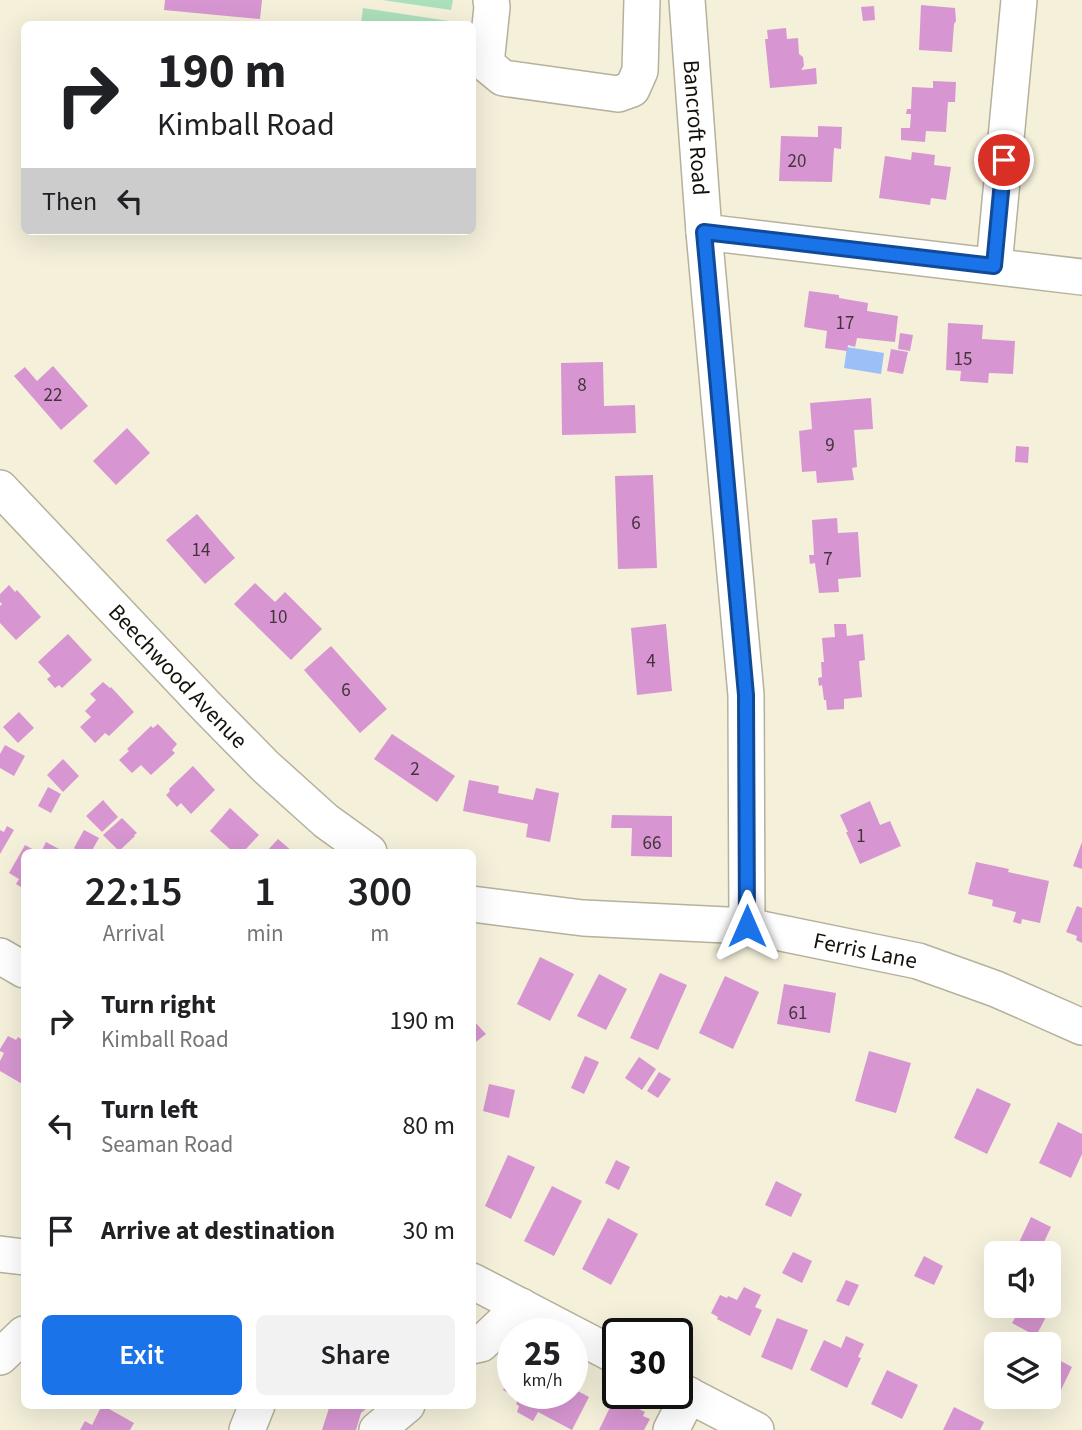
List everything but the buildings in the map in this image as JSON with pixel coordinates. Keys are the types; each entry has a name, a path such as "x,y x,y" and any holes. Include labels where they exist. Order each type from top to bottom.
{"street":[{"path":"491,0 486,64 503,78 618,93 632,89 640,71 642,0"},
{"name":"Bancroft Road","path":"687,0 704,232 746,695 747,926"},
{"path":"994,266 1019,0"},
{"path":"704,232 1082,277"},
{"name":"Beechwood Avenue","path":"0,488 265,766 326,821 365,849"},
{"name":"Ferris Lane","path":"476,905 583,918 747,926 918,961 996,989 1082,1027"},
{"path":"0,956 21,968"},
{"path":"0,1254 21,1257"},
{"path":"476,1283 602,1349"},
{"path":"476,1346 521,1306"},
{"path":"0,1357 21,1337"},
{"path":"693,1397 756,1430"},
{"path":"247,1430 255,1409"},
{"path":"377,1430 402,1409"},
{"path":"671,1430 678,1409"}],"green space":[{"path":"382,0 453,0 451,10"},
{"path":"363,8 449,21 361,21"}],"water":[{"path":"847,347 884,353 881,374 844,368"}],"route":[{"path":"747,926 746,695 704,232 994,266 1004,160"}]}
